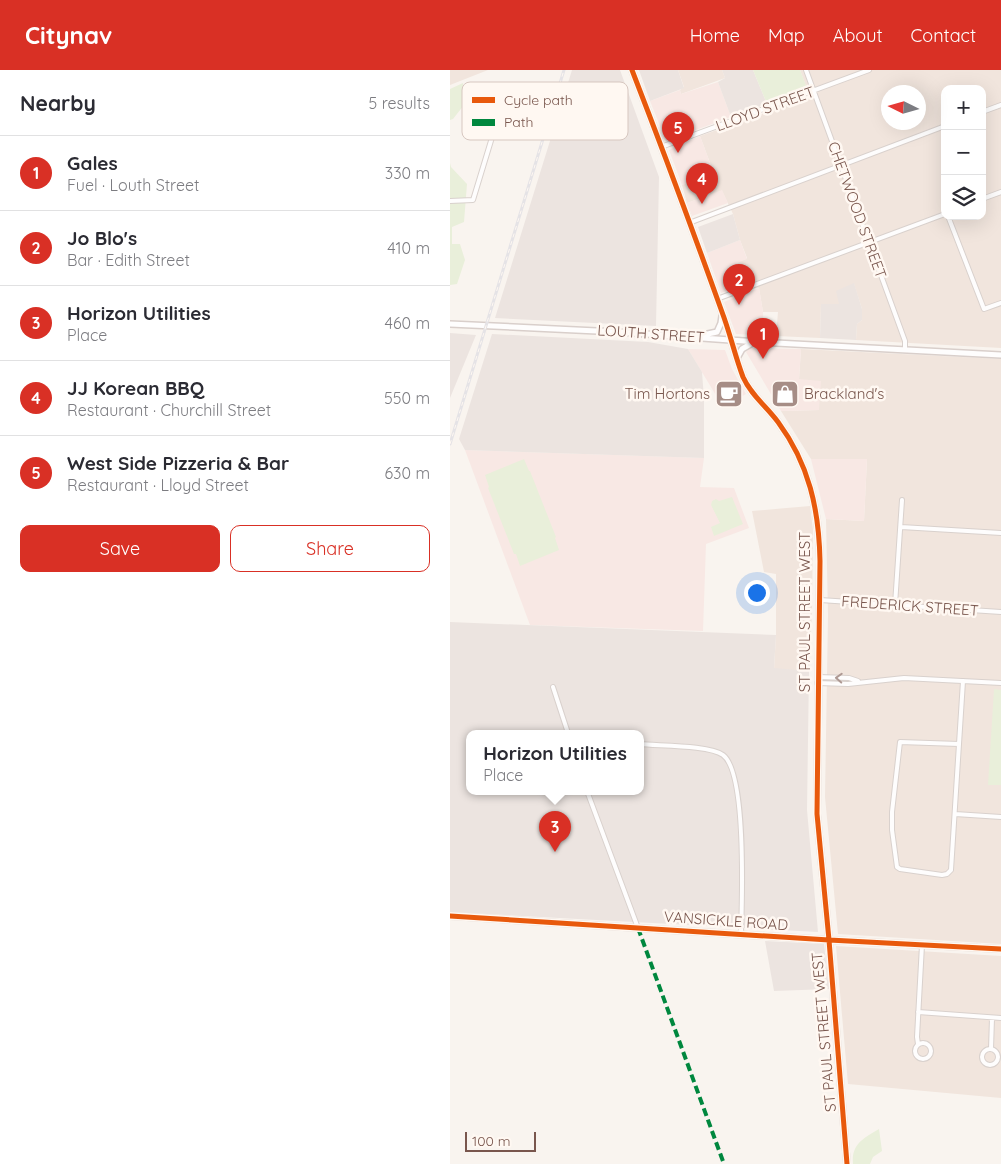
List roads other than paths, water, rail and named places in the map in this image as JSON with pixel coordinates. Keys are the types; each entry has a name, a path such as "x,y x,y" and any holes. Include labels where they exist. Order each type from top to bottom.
{"main road":[{"name":"ST PAUL STREET WEST","path":"633,70 722,311 743,378 752,393 777,420 795,447 804,467 815,507 819,535 820,600 817,814 847,1164"},
{"path":"692,337 717,332 721,323 722,311"},
{"name":"LOUTH STREET","path":"450,324 1001,355"},
{"path":"737,358 742,350 755,342"},
{"name":"VANSICKLE ROAD","path":"450,916 1001,949"}],"street":[{"name":"CHETWOOD STREET","path":"806,70 905,341 905,350"},
{"name":"LLOYD STREET","path":"661,147 869,70"},
{"path":"986,111 1001,105"},
{"path":"689,224 941,128"},
{"path":"450,201 473,200 492,140"},
{"path":"986,198 1001,192"},
{"path":"716,299 941,215"},
{"path":"950,220 984,309 1001,303"},
{"path":"896,605 902,500"},
{"path":"901,527 1001,533"},
{"name":"FREDERICK STREET","path":"820,600 1001,612"},
{"path":"818,680 848,684 904,678 1001,683"},
{"path":"959,744 900,742 892,812 892,830 897,867 942,875 948,874 952,865 963,681"},
{"path":"553,687 567,730"},
{"path":"644,744 716,751 729,761 733,771 739,805 742,893 740,934"},
{"path":"589,795 638,928"},
{"path":"955,814 1001,816"},
{"path":"918,1044 924,1043 929,1046 931,1051 926,1058 919,1058 915,1054 918,1044 922,945"},
{"path":"918,1012 1001,1018"},
{"path":"991,1049 992,1018"},
{"path":"991,1049 995,1051 998,1058 996,1062 989,1065 984,1062 982,1057 984,1052 991,1049"}],"railway":[{"path":"560,82 564,70"},
{"path":"450,444 543,140"}],"place":[{"name":"West Side Pizzeria & Bar","path":"678,153"},
{"name":"JJ Korean BBQ","path":"702,204"},
{"name":"Jo Blo's","path":"739,305"},
{"name":"Gales","path":"763,359"},
{"name":"Tim Hortons","path":"729,394"},
{"name":"Brackland's","path":"785,394"},
{"name":"Horizon Utilities","path":"555,852"}]}
